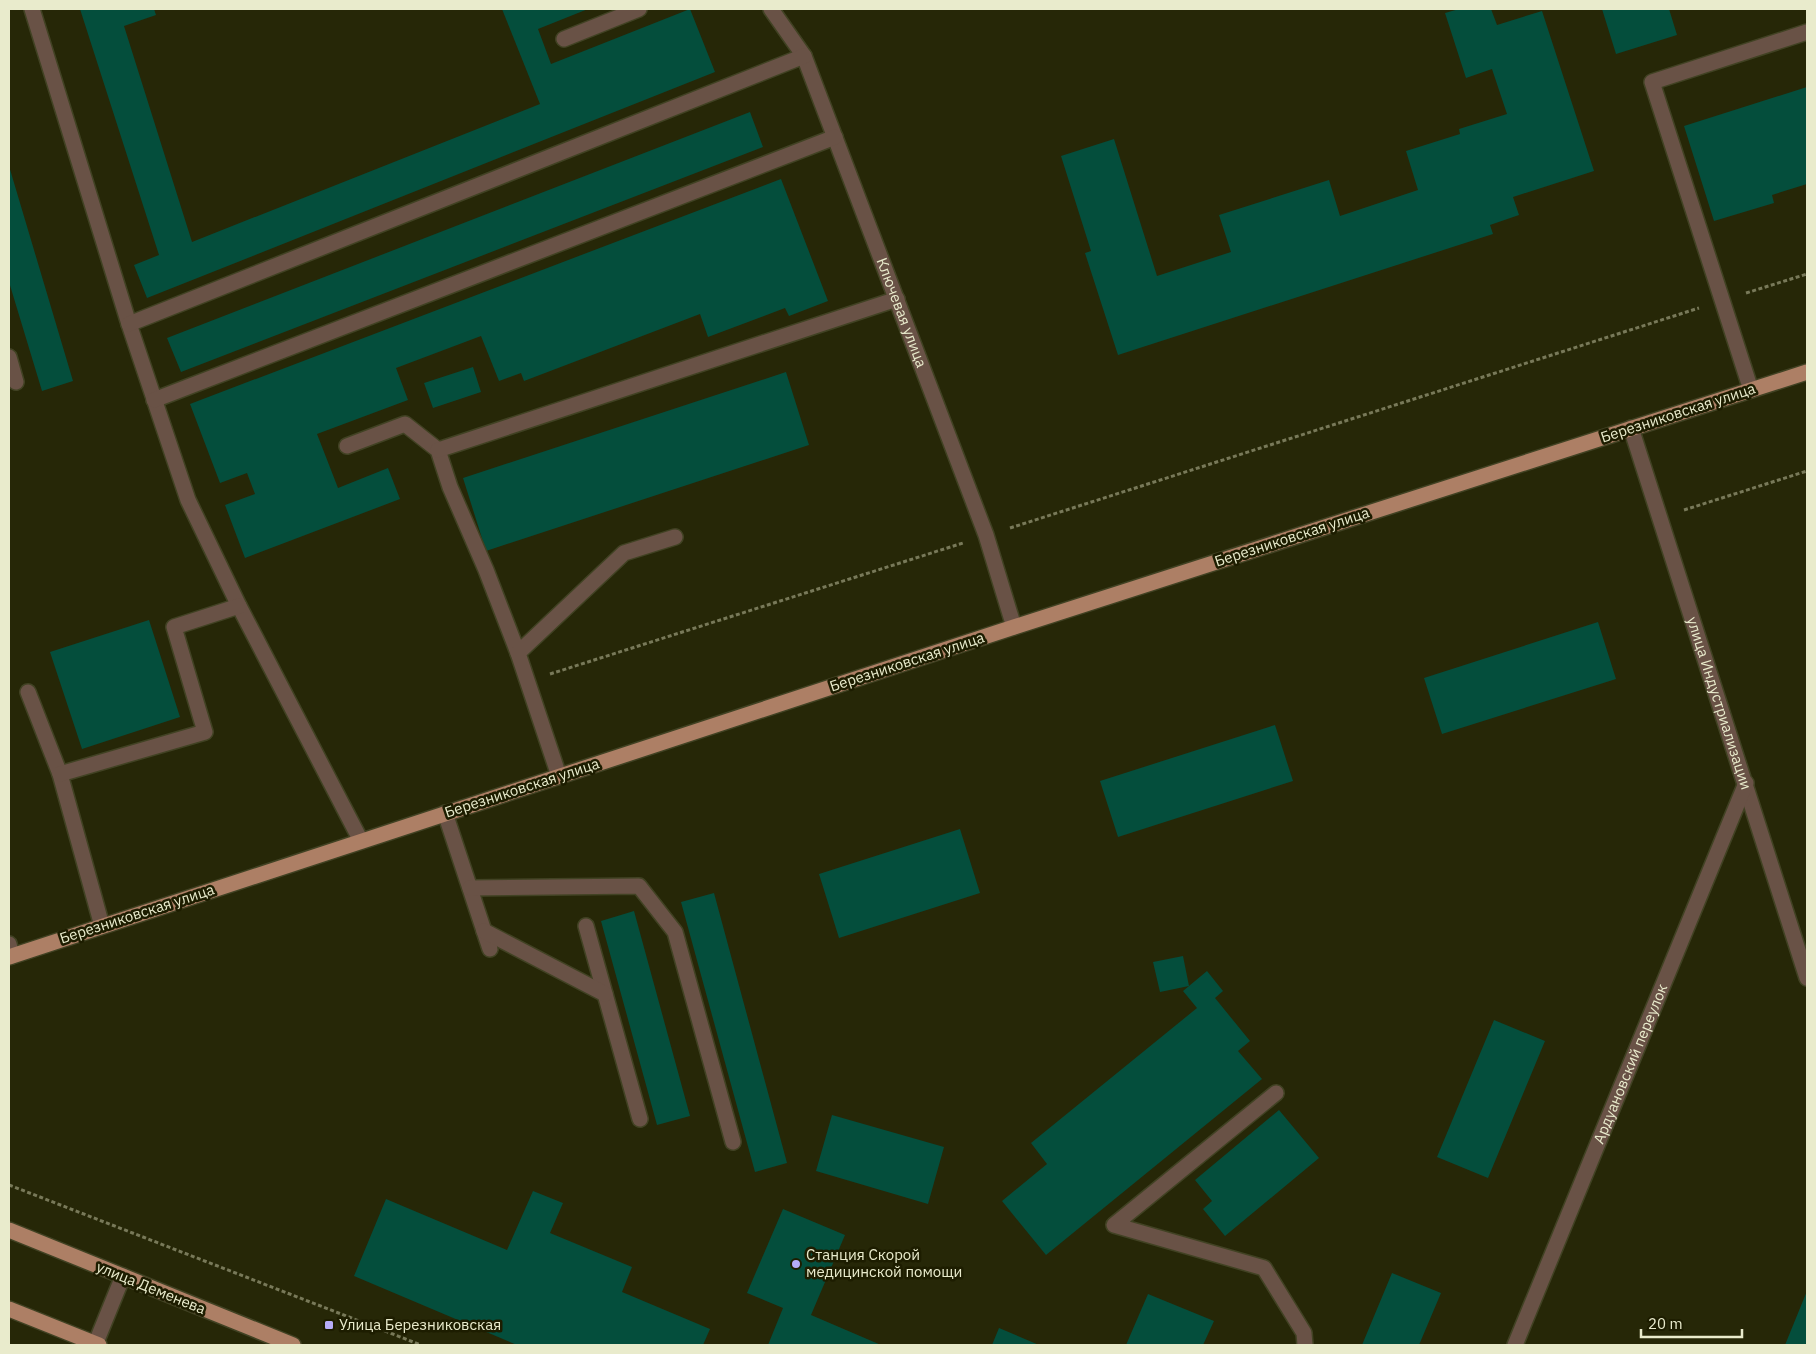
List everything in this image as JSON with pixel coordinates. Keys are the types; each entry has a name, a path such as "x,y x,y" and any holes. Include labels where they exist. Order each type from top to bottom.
{"main road":[{"name":"Березниковская улица","path":"10,952 102,926 1014,627 1807,372"},
{"name":"улица Деменева","path":"9,1230 293,1345"},
{"path":"9,1309 97,1345"}],"street":[{"path":"32,9 129,324 188,500 239,606 361,841"},
{"path":"564,39 639,9"},
{"name":"Ключевая улица","path":"772,9 804,56 986,536 1014,627"},
{"path":"1751,390 1652,82 1807,32"},
{"path":"129,324 804,56"},
{"path":"154,400 835,137"},
{"path":"438,450 897,299"},
{"path":"9,358 16,382"},
{"path":"347,446 405,424 438,450 450,487 486,570 518,653 559,776"},
{"name":"улица Индустриализации","path":"1631,428 1807,978"},
{"path":"518,653 624,553 675,537"},
{"path":"60,774 205,732 174,627 239,606"},
{"path":"28,692 60,774 102,926"},
{"name":"Ардуановский переулок","path":"1515,1345 1746,783"},
{"path":"445,813 490,949"},
{"path":"470,888 639,886 675,932 733,1142"},
{"path":"586,926 640,1119"},
{"path":"484,931 605,994"},
{"path":"1276,1092 1114,1225 1264,1268 1304,1333 1305,1345"},
{"path":"97,1345 123,1276"}],"path":[{"path":"528,682 1807,274"},
{"path":"1660,518 1807,471"},
{"path":"9,1185 421,1345"}],"building":[{"path":"80,9 154,9 156,15 124,26 192,242 540,104 502,9 588,9 538,29 551,64 690,9 715,72 147,298 134,265 159,255"},
{"path":"1459,9 1491,9 1497,25 1542,11 1594,171 1513,197 1519,215 1490,225 1493,234 1118,355 1085,253 1091,251 1061,156 1114,139 1157,276 1231,252 1219,215 1329,180 1340,216 1418,190 1406,151 1460,134 1459,129 1507,114 1492,69 1466,78 1445,13"},
{"path":"1602,9 1669,9 1677,35 1616,54"},
{"path":"1807,87 1807,184 1772,195 1774,203 1714,221 1684,126"},
{"path":"750,112 763,147 181,372 167,338"},
{"path":"9,166 73,381 42,391 9,282"},
{"path":"781,179 828,301 789,316 785,308 708,337 700,314 524,381 521,373 499,381 481,336 396,368 408,400 317,434 338,488 388,468 400,499 245,558 225,505 255,494 247,473 220,483 190,404"},
{"path":"473,367 481,392 433,408 424,383"},
{"path":"786,372 809,445 486,551 463,478"},
{"path":"149,620 180,717 82,749 50,652"},
{"path":"1598,622 1616,679 1442,734 1424,678"},
{"path":"1275,725 1293,781 1118,837 1100,781"},
{"path":"960,829 980,893 839,938 819,874"},
{"path":"714,893 787,1163 755,1172 681,902"},
{"path":"634,911 690,1116 657,1125 601,921"},
{"path":"1183,956 1189,986 1160,992 1153,962"},
{"path":"1207,971 1223,991 1215,998 1250,1041 1238,1051 1262,1079 1046,1255 1002,1201 1047,1164 1031,1143 1197,1008 1183,991"},
{"path":"1494,1020 1545,1041 1488,1178 1437,1157"},
{"path":"1279,1110 1319,1158 1225,1236 1203,1209 1212,1201 1195,1180"},
{"path":"832,1115 944,1147 928,1204 816,1171"},
{"path":"533,1191 563,1203 550,1233 632,1267 622,1292 710,1329 703,1345 517,1345 354,1276 386,1199 507,1250"},
{"name":"Станция Скорой медицинской помощи","path":"783,1209 845,1235 811,1315 881,1345 768,1345 783,1308 747,1293"},
{"path":"1392,1273 1441,1293 1419,1345 1362,1345"},
{"path":"1807,1291 1807,1345 1785,1345"},
{"path":"1148,1294 1214,1321 1203,1345 1126,1345"},
{"path":"999,1328 1039,1345 992,1345"}],"place":[{"name":"Станция Скорой медицинской помощи","path":"796,1264"},
{"name":"Улица Березниковская","path":"329,1325"}]}
